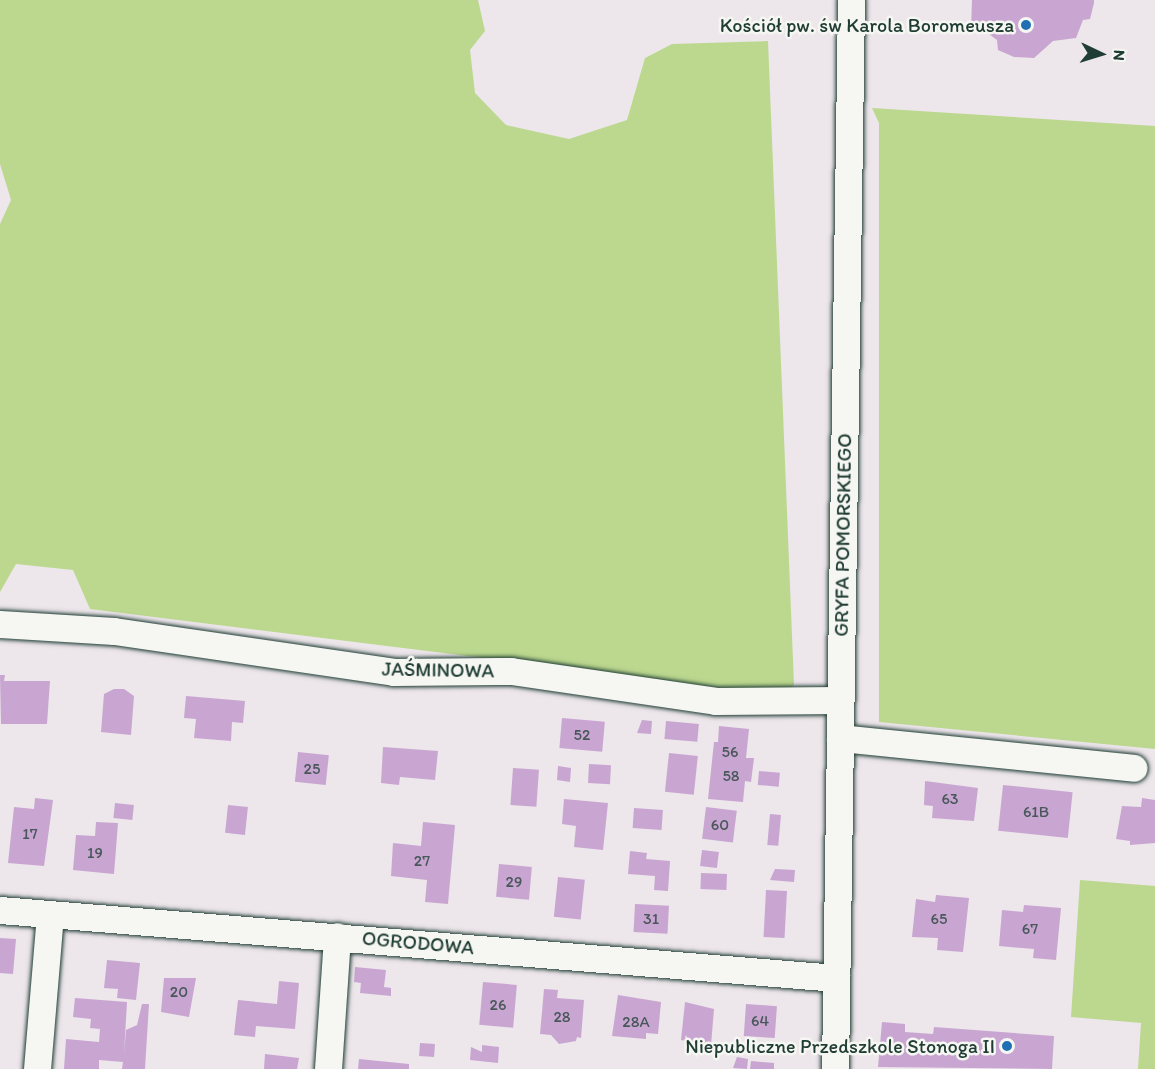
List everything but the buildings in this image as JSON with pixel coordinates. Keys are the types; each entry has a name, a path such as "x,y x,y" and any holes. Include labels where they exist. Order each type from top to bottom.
{"street":[{"name":"GRYFA POMORSKIEGO","path":"835,1069 851,0"},
{"name":"JAŚMINOWA","path":"0,624 114,631 394,672 511,671 716,701 840,700"},
{"path":"840,738 1133,768"},
{"name":"OGRODOWA","path":"0,910 836,978"},
{"path":"37,1069 50,915"},
{"path":"328,1069 337,936"}],"green space":[{"path":"0,0 478,0 485,31 470,50 475,93 506,125 569,139 627,120 645,58 672,44 768,41 794,685 780,695 90,609 73,570 16,564 0,592 0,224 11,200 0,164"},
{"path":"872,108 1155,126 1155,749 879,722 879,123"},
{"path":"1080,880 1155,886 1155,1069 1138,1069 1141,1023 1071,1017"}],"place":[{"name":"Kościół pw. św Karola Boromeusza","path":"1026,25"},
{"name":"Niepubliczne Przedszkole Stonoga II","path":"1007,1046"}]}
